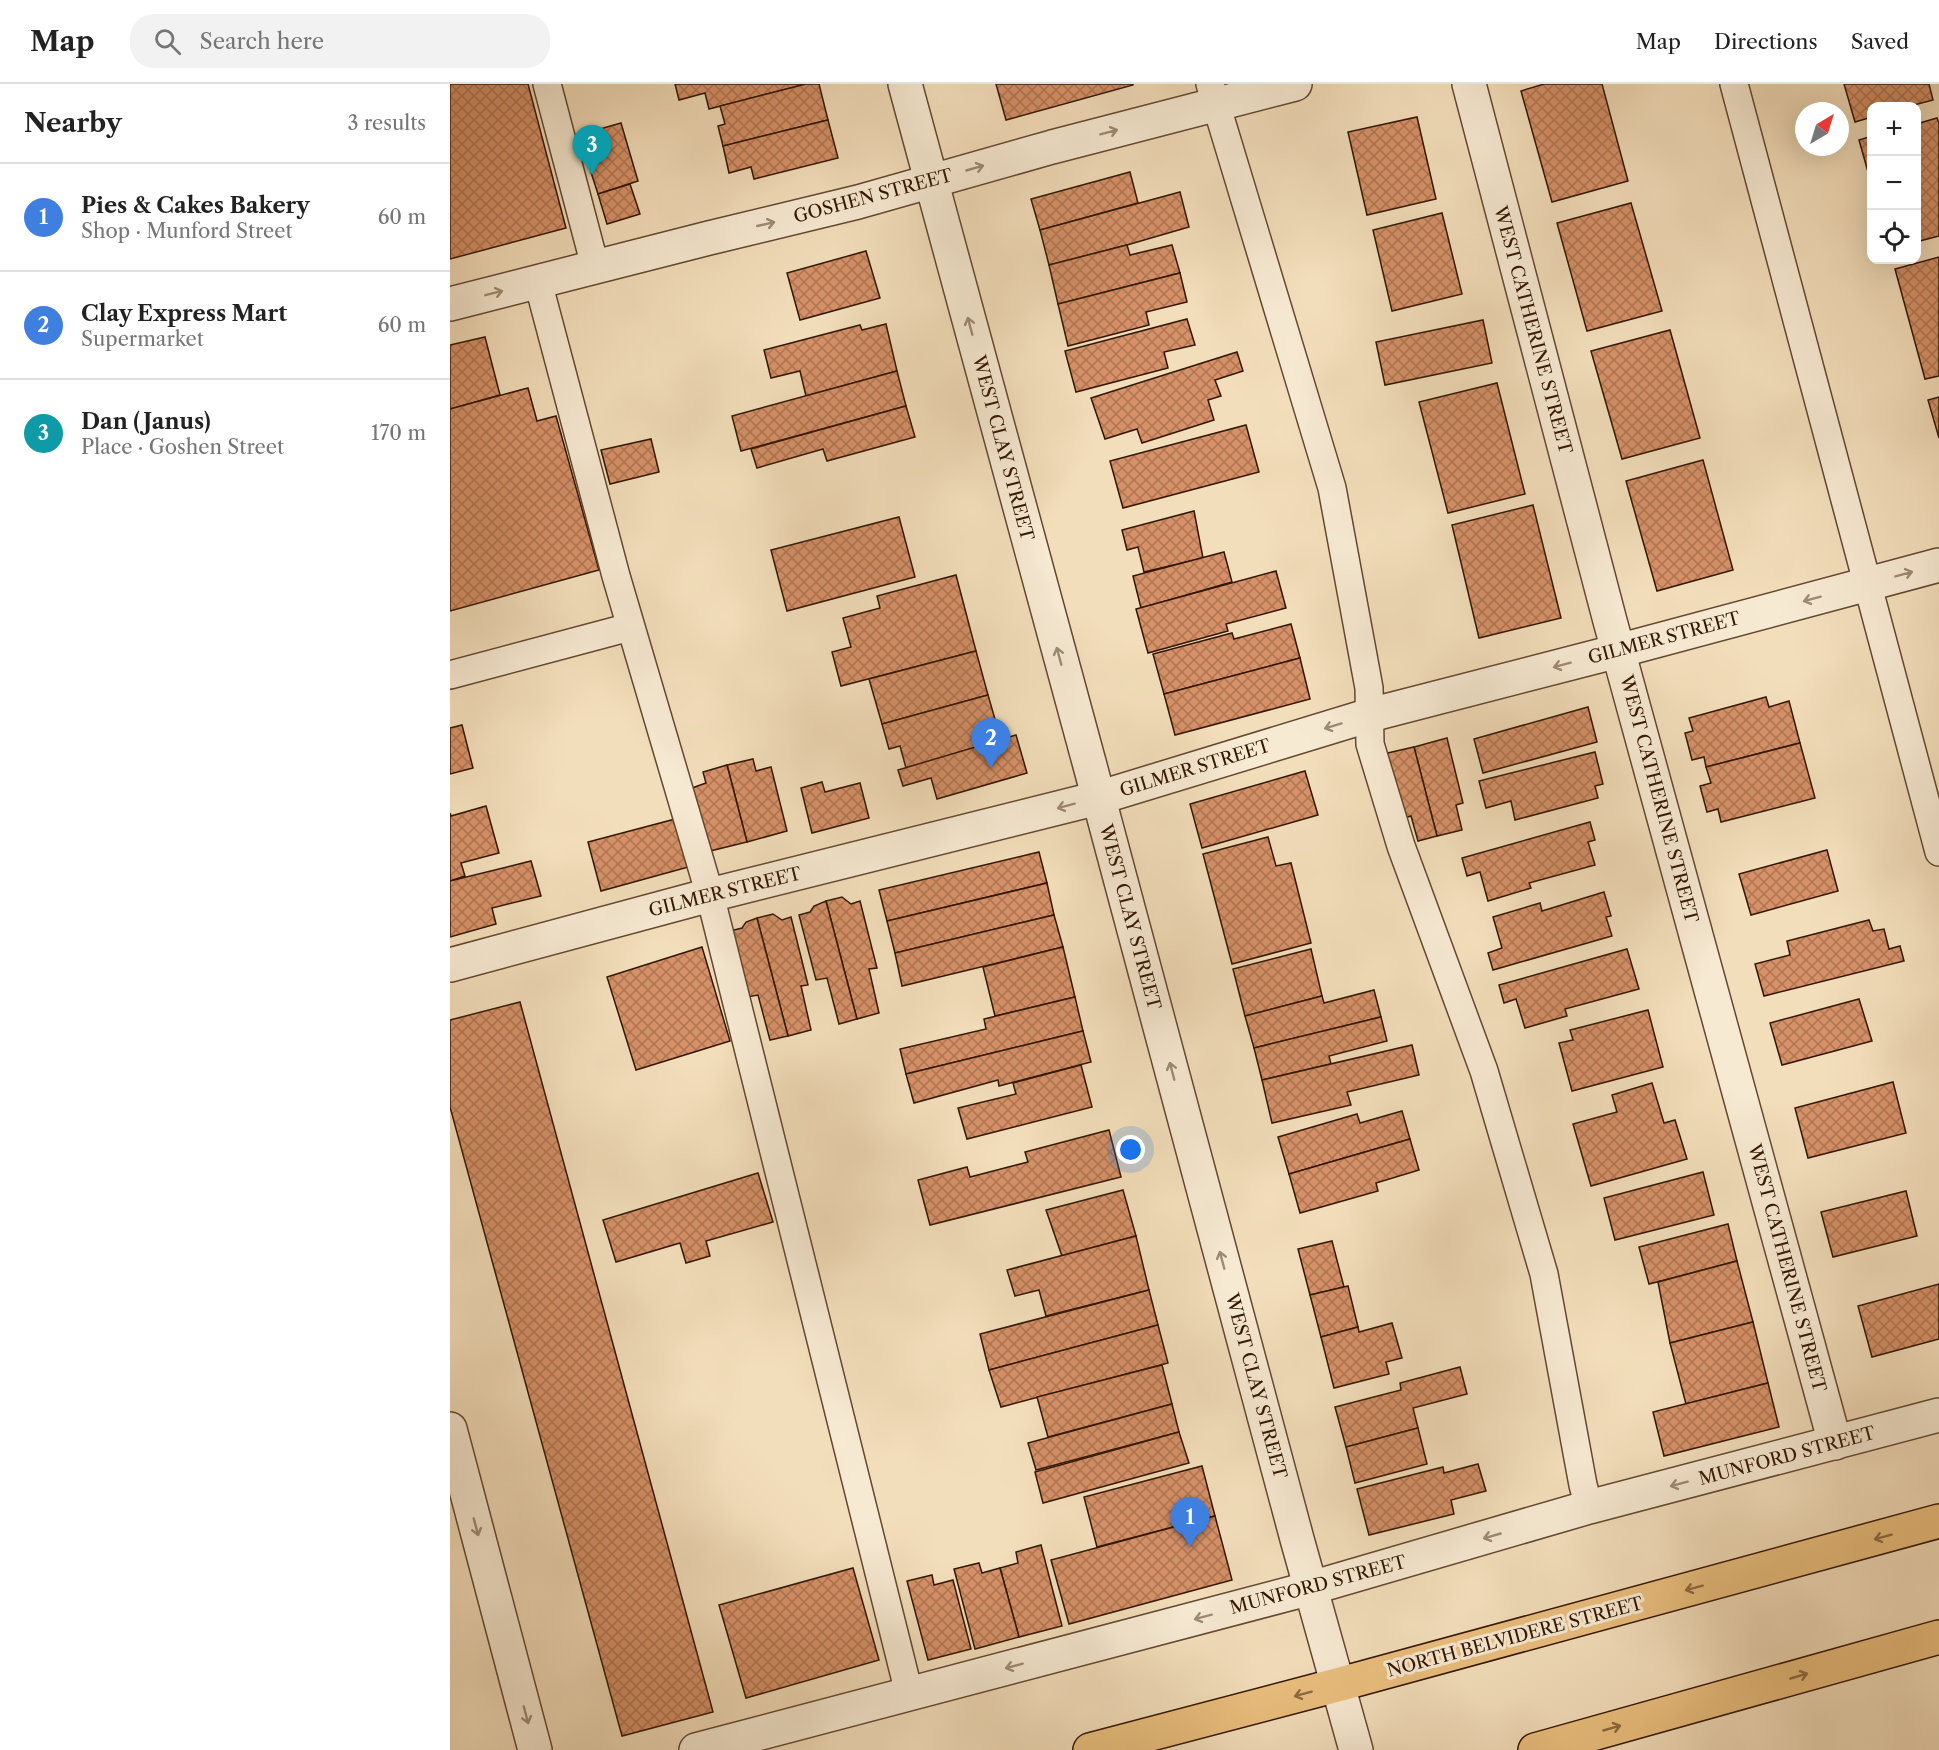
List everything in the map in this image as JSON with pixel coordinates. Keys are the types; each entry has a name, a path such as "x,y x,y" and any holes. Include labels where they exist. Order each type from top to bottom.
{"main road":[{"name":"NORTH BELVIDERE STREET","path":"1090,1750 1939,1521"},
{"path":"1535,1750 1939,1637"}],"street":[{"name":"WEST CLAY STREET","path":"905,84 1356,1750"},
{"name":"GOSHEN STREET","path":"450,304 858,202 1213,94 1295,84"},
{"name":"WEST CATHERINE STREET","path":"1469,84 1618,651 1835,1443"},
{"name":"GILMER STREET","path":"450,965 710,895 1098,798 1370,715 1939,565"},
{"name":"MUNFORD STREET","path":"696,1750 1311,1588 1589,1507 1939,1415"},
{"path":"450,1430 535,1750"}],"lane":[{"path":"548,84 595,266"},
{"path":"1734,84 1939,852"},
{"path":"1213,94 1332,488 1369,688 1370,744 1401,846 1484,1071 1544,1274 1589,1507"},
{"path":"538,282 630,627 710,895 909,1693"},
{"path":"450,675 630,627"}],"building":[{"path":"450,84 528,84 566,228 450,259"},
{"path":"675,84 806,84 709,109 705,93 679,100"},
{"path":"806,84 819,84 828,120 723,146 718,126 725,124 720,106"},
{"path":"996,84 1133,84 1133,85 1006,120"},
{"path":"1544,84 1602,84 1628,181 1552,202 1521,91"},
{"path":"1844,84 1929,84 1933,100 1921,103 1867,102 1867,118 1855,122"},
{"path":"1417,117 1436,199 1367,215 1348,132"},
{"path":"1937,118 1939,123 1939,236 1921,241 1921,156 1921,123"},
{"path":"828,120 838,158 754,179 751,167 729,173 723,146"},
{"path":"621,123 638,181 598,194 579,135"},
{"path":"1867,138 1867,168 1859,140"},
{"path":"1130,172 1138,203 1040,230 1031,199"},
{"path":"630,184 640,214 607,224 598,194"},
{"path":"1180,192 1189,227 1049,265 1040,230"},
{"path":"1631,203 1662,311 1587,331 1557,223"},
{"path":"1442,213 1462,294 1392,311 1373,230"},
{"path":"1127,245 1130,255 1172,245 1180,273 1058,304 1049,265"},
{"path":"866,251 880,298 800,320 787,273"},
{"path":"1939,257 1939,376 1925,379 1895,269 1921,264 1921,262"},
{"path":"1180,273 1187,302 1146,312 1149,325 1068,346 1058,304"},
{"path":"1187,319 1195,345 1164,352 1168,368 1076,392 1065,351"},
{"path":"1483,320 1492,363 1385,385 1376,342"},
{"path":"886,324 897,371 806,396 800,371 771,378 764,350 860,325 862,330"},
{"path":"1670,330 1700,438 1622,459 1591,351"},
{"path":"485,337 500,395 450,409 450,345"},
{"path":"1237,352 1243,371 1215,380 1221,396 1208,400 1214,420 1142,443 1137,429 1105,439 1091,398"},
{"path":"897,371 906,406 741,451 732,416"},
{"path":"1497,383 1525,494 1448,513 1419,402"},
{"path":"528,388 537,421 556,416 599,570 450,611 450,409"},
{"path":"1939,397 1939,438 1928,400"},
{"path":"906,406 915,437 827,461 823,449 757,468 751,449"},
{"path":"1246,425 1259,472 1123,508 1110,461"},
{"path":"651,439 659,472 610,484 601,450"},
{"path":"1703,460 1733,570 1657,591 1626,481"},
{"path":"1533,505 1561,618 1479,638 1452,525"},
{"path":"1194,511 1203,558 1144,572 1138,547 1127,550 1122,530"},
{"path":"899,517 915,577 787,611 771,550"},
{"path":"1224,552 1232,582 1141,608 1133,576"},
{"path":"1276,571 1286,608 1226,624 1228,631 1148,653 1136,609"},
{"path":"956,575 976,651 841,686 832,652 851,647 843,618 880,608 877,596"},
{"path":"1291,624 1300,658 1164,694 1153,654 1232,633 1234,639"},
{"path":"976,651 988,695 882,724 869,679"},
{"path":"1300,658 1310,699 1175,735 1164,694"},
{"path":"988,695 1001,740 906,768 900,746 889,749 882,724"},
{"path":"1766,697 1769,707 1789,701 1800,743 1706,767 1704,757 1692,760 1685,733 1693,731 1689,718"},
{"path":"1588,707 1597,742 1483,773 1474,739"},
{"path":"462,725 473,768 450,774 450,728"},
{"path":"1016,735 1027,773 937,799 931,778 903,786 898,770"},
{"path":"1447,738 1463,803 1456,805 1462,830 1437,836 1414,747"},
{"path":"1800,743 1815,798 1721,822 1718,809 1707,812 1700,786 1711,783 1706,767"},
{"path":"1414,747 1437,836 1418,841 1411,816 1401,819 1383,754"},
{"path":"1595,752 1603,784 1595,786 1598,798 1515,820 1511,801 1486,808 1479,781"},
{"path":"753,759 756,771 771,767 787,831 747,842 727,765"},
{"path":"727,765 747,842 710,851 692,788 706,783 703,772"},
{"path":"1305,771 1318,815 1202,848 1190,804"},
{"path":"822,782 825,792 860,783 869,818 812,833 801,788"},
{"path":"486,806 499,853 461,863 465,876 450,881 450,813 451,816"},
{"path":"679,818 692,866 601,891 588,842"},
{"path":"1590,822 1595,840 1588,842 1595,865 1529,883 1531,888 1488,901 1480,872 1467,876 1462,858"},
{"path":"1268,837 1276,866 1291,863 1311,943 1232,964 1203,854"},
{"path":"1827,850 1838,891 1751,915 1739,874"},
{"path":"1039,852 1047,883 887,921 879,890"},
{"path":"531,861 541,896 492,908 496,924 450,937 450,881"},
{"path":"1047,883 1054,915 895,953 887,921"},
{"path":"1604,892 1611,916 1606,917 1612,936 1493,970 1488,953 1502,948 1493,917 1540,903 1542,911"},
{"path":"842,897 851,904 860,901 877,968 869,969 879,1013 857,1019 826,901"},
{"path":"826,901 857,1019 839,1024 827,978 816,980 799,915 810,912 814,906"},
{"path":"773,914 782,920 791,917 808,985 801,986 811,1030 788,1036 757,918"},
{"path":"1054,915 1063,947 902,986 895,953"},
{"path":"757,918 788,1036 770,1040 758,995 747,997 730,931 742,928 746,922"},
{"path":"1869,920 1873,931 1884,929 1889,949 1900,946 1904,961 1764,996 1755,964 1790,955 1787,941"},
{"path":"702,947 730,1041 636,1070 607,977"},
{"path":"1063,947 1075,997 995,1016 983,967"},
{"path":"1311,949 1322,996 1245,1016 1233,969"},
{"path":"1627,949 1639,989 1565,1009 1567,1016 1525,1028 1516,999 1504,1003 1499,985"},
{"path":"1374,990 1381,1017 1254,1048 1245,1016 1322,996 1324,1003"},
{"path":"1075,997 1083,1031 906,1074 900,1049 986,1029 984,1019"},
{"path":"1859,999 1872,1041 1782,1065 1770,1023"},
{"path":"520,1002 713,1712 622,1736 450,1107 450,1020"},
{"path":"1648,1010 1663,1067 1572,1091 1559,1043 1573,1040 1570,1030"},
{"path":"1381,1017 1387,1041 1329,1056 1331,1064 1262,1080 1254,1048"},
{"path":"1083,1031 1091,1062 999,1086 998,1080 914,1103 906,1074"},
{"path":"1412,1045 1419,1075 1347,1092 1351,1105 1272,1123 1262,1080"},
{"path":"1081,1065 1092,1107 967,1139 958,1108 1016,1094 1013,1083"},
{"path":"1893,1082 1906,1133 1808,1158 1795,1108"},
{"path":"1652,1083 1664,1123 1675,1120 1687,1159 1591,1186 1573,1124 1617,1112 1612,1095"},
{"path":"1402,1111 1410,1139 1289,1174 1278,1137 1357,1114 1360,1123"},
{"path":"1109,1130 1121,1177 930,1225 918,1180 967,1167 970,1177 1028,1162 1025,1152"},
{"path":"1410,1139 1419,1170 1376,1183 1378,1191 1300,1213 1289,1174"},
{"path":"1703,1172 1714,1215 1615,1240 1604,1198"},
{"path":"758,1173 773,1222 706,1241 710,1256 686,1263 680,1243 616,1262 603,1220"},
{"path":"1123,1190 1136,1236 1062,1256 1046,1210"},
{"path":"1906,1191 1917,1236 1833,1257 1821,1212"},
{"path":"1728,1224 1737,1261 1649,1284 1639,1247"},
{"path":"1136,1236 1149,1290 1046,1316 1039,1290 1015,1296 1007,1270"},
{"path":"1332,1241 1344,1287 1310,1295 1298,1249"},
{"path":"1737,1261 1753,1322 1670,1343 1658,1282"},
{"path":"1939,1284 1939,1339 1872,1357 1858,1306"},
{"path":"1348,1286 1358,1327 1321,1337 1310,1295"},
{"path":"1149,1290 1158,1325 989,1370 980,1334"},
{"path":"1753,1322 1768,1383 1686,1404 1670,1343"},
{"path":"1392,1323 1402,1358 1386,1362 1389,1374 1334,1388 1321,1337 1358,1327 1359,1332"},
{"path":"1158,1325 1168,1363 1001,1407 989,1370"},
{"path":"1162,1365 1172,1404 1048,1437 1037,1397"},
{"path":"1460,1367 1467,1394 1413,1408 1418,1428 1346,1447 1335,1407 1401,1390 1400,1383"},
{"path":"1768,1383 1779,1427 1664,1456 1653,1412"},
{"path":"1172,1404 1179,1432 1036,1470 1028,1443"},
{"path":"1418,1428 1427,1464 1355,1483 1346,1447"},
{"path":"1179,1432 1189,1463 1043,1503 1035,1472"},
{"path":"1478,1464 1486,1491 1451,1500 1454,1514 1369,1535 1357,1489 1443,1467 1444,1473"},
{"path":"1202,1466 1215,1516 1097,1547 1084,1497"},
{"path":"1215,1516 1232,1580 1069,1624 1051,1560"},
{"path":"1041,1545 1062,1626 1019,1637 1000,1568 1018,1563 1016,1552"},
{"path":"979,1563 982,1573 1000,1568 1019,1637 975,1649 954,1569"},
{"path":"853,1568 879,1660 746,1698 719,1605"},
{"path":"932,1575 934,1585 953,1580 971,1649 928,1660 907,1581"}],"place":[{"name":"Dan (Janus)","path":"592,175"},
{"name":"Clay Express Mart","path":"991,768"},
{"name":"Pies & Cakes Bakery","path":"1190,1547"}]}
